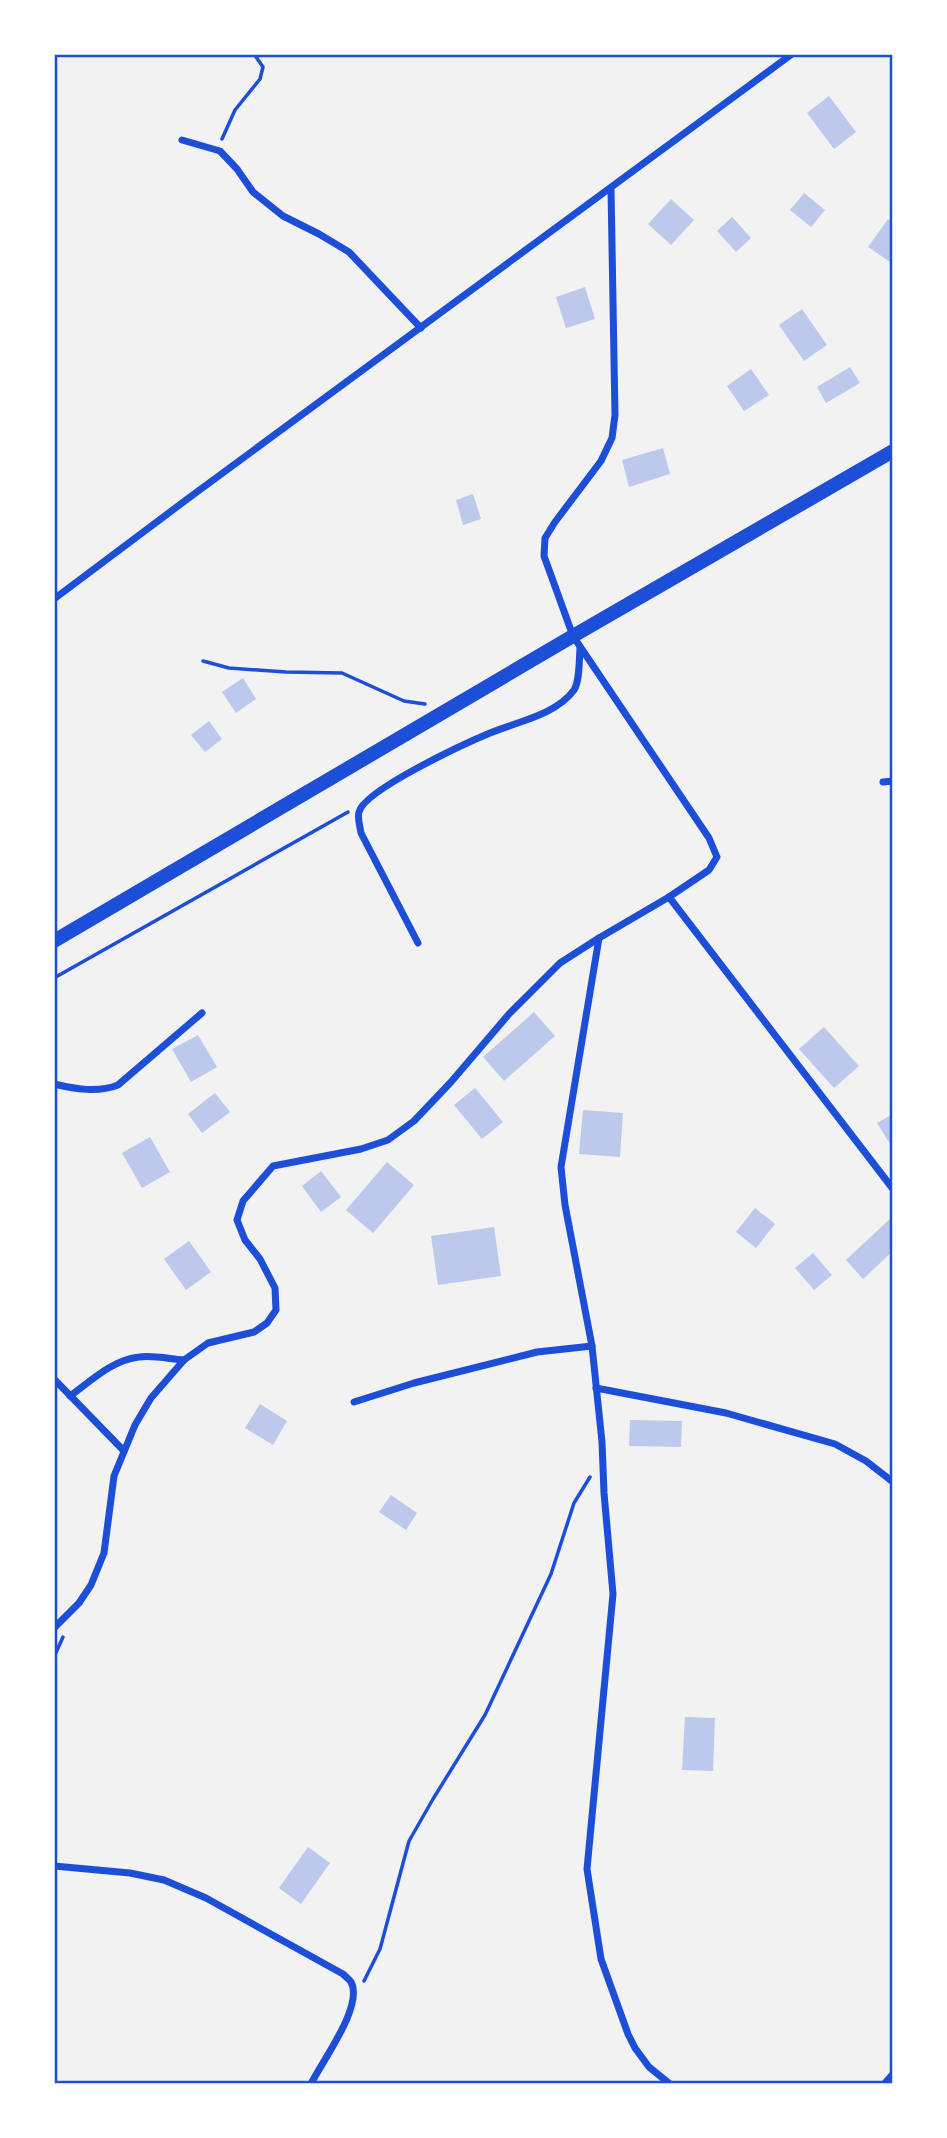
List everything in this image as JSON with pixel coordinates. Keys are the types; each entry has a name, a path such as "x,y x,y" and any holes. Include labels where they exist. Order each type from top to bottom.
{"highway":[{"path":"54,941 452,708 576,642 893,451"}],"street":[{"path":"54,599 792,54"},
{"path":"182,140 220,151 253,192 283,216 349,252 421,328"},
{"path":"54,1628 79,1603 91,1586 104,1553 114,1476 135,1425 150,1398 184,1360 208,1343 254,1332 267,1323 276,1310 275,1288 260,1259 245,1240 237,1220 243,1201 273,1166 361,1149 388,1140 414,1121 509,1014 560,963 709,870 717,857 709,838 576,642 544,556 545,538 601,461 612,438 615,415 611,188"},
{"path":"418,943 361,833 358,814 362,804 388,785 445,754 551,709 568,697 576,687 576,642"},
{"path":"883,782 893,781"},
{"path":"669,897 893,1189"},
{"path":"599,938 561,1167 565,1205 592,1346 613,1594 587,1869 601,1959 628,2034 649,2067 670,2084"},
{"path":"54,1084 95,1090 108,1089 118,1084 202,1013"},
{"path":"354,1402 414,1383 537,1352 592,1346"},
{"path":"70,1396 102,1372 124,1360 141,1357 184,1360"},
{"path":"54,1379 124,1451"},
{"path":"596,1388 726,1413 835,1444 866,1461 893,1482"},
{"path":"54,1866 130,1873 164,1880 206,1898 343,1974 351,1982 351,2008 312,2084"},
{"path":"884,2084 893,2074"}],"path":[{"path":"220,151 228,121 260,79 263,67 254,54"},
{"path":"203,661 229,668 342,673 404,701 452,708"},
{"path":"54,978 362,804"},
{"path":"351,2008 380,1949 409,1841 485,1715 551,1574 574,1503 603,1458"}],"building":[{"path":"829,96 856,132 834,149 807,113"},
{"path":"804,193 825,210 811,227 790,210"},
{"path":"671,199 694,220 671,245 648,224"},
{"path":"732,217 751,238 736,252 717,231"},
{"path":"888,219 893,223 893,264 868,247"},
{"path":"585,287 595,319 566,328 556,297"},
{"path":"802,309 827,345 804,361 779,325"},
{"path":"850,367 860,383 826,403 817,387"},
{"path":"751,369 769,395 744,411 727,386"},
{"path":"663,448 670,474 629,487 622,460"},
{"path":"473,494 481,519 463,525 456,500"},
{"path":"243,678 256,699 236,713 222,692"},
{"path":"209,721 222,739 205,752 191,735"},
{"path":"534,1012 555,1036 504,1081 483,1057"},
{"path":"824,1027 859,1066 834,1088 799,1049"},
{"path":"198,1035 217,1067 191,1082 172,1049"},
{"path":"475,1088 503,1122 482,1139 454,1105"},
{"path":"215,1093 230,1112 202,1133 188,1114"},
{"path":"583,1110 623,1113 620,1157 579,1154"},
{"path":"893,1114 893,1143 890,1144 877,1123"},
{"path":"150,1137 170,1172 142,1188 122,1153"},
{"path":"387,1162 414,1185 373,1233 346,1210"},
{"path":"321,1171 341,1197 321,1212 302,1186"},
{"path":"755,1208 775,1224 756,1248 736,1232"},
{"path":"893,1216 893,1251 863,1279 846,1260"},
{"path":"494,1227 501,1276 438,1285 431,1236"},
{"path":"189,1241 211,1272 186,1290 164,1259"},
{"path":"813,1253 832,1275 814,1290 795,1268"},
{"path":"260,1404 287,1421 273,1445 245,1428"},
{"path":"630,1420 682,1421 681,1447 629,1446"},
{"path":"391,1495 417,1513 406,1530 379,1512"},
{"path":"685,1717 715,1718 713,1771 682,1770"},
{"path":"308,1847 330,1863 301,1904 279,1888"}]}
